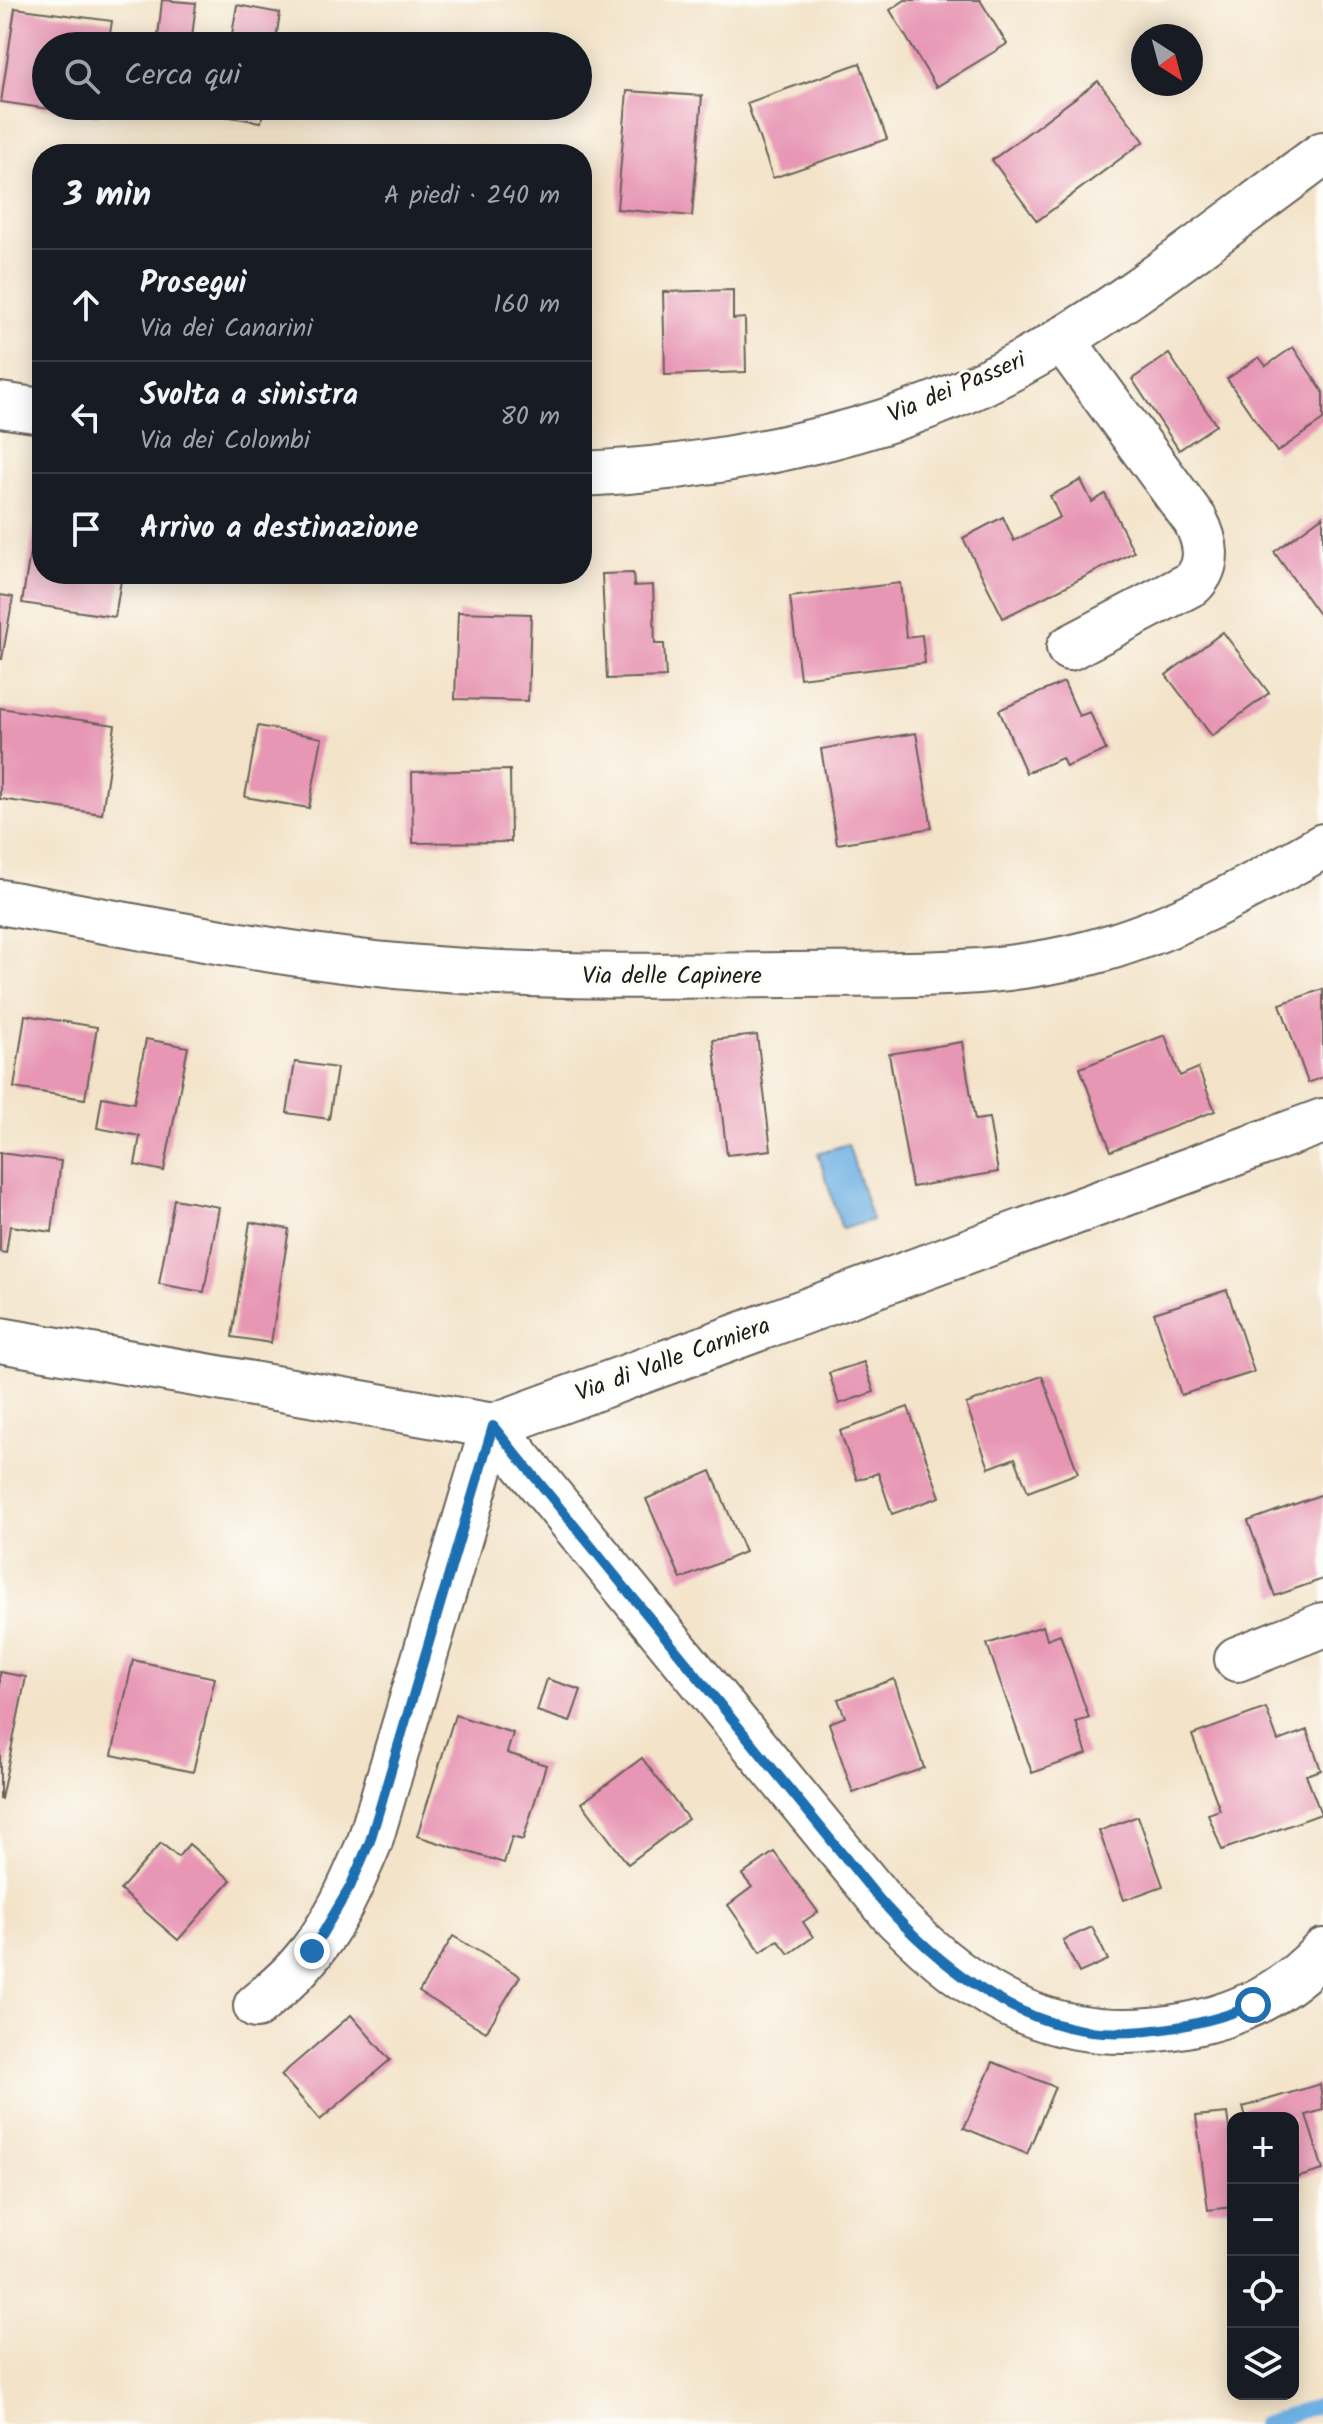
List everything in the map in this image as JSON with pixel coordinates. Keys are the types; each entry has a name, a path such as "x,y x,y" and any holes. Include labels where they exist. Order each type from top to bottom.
{"street":[{"name":"Via dei Passeri","path":"592,473 700,463 841,432 933,403 986,381 1062,339 1323,154"},
{"path":"1062,339 1195,520 1205,547 1204,567 1199,577 1186,588 1069,648"},
{"path":"0,405 32,410"},
{"name":"Via delle Capinere","path":"0,902 299,954 464,971 564,976 936,973 1035,964 1109,948 1177,924 1220,904 1323,846"},
{"name":"Via di Valle Carniera","path":"493,1426 1323,1121"},
{"path":"0,1340 493,1426 892,1914 927,1948 980,1988 1029,2013 1068,2027 1099,2032 1137,2032 1203,2022 1239,2011 1280,1988 1323,1951"},
{"path":"256,2006 312,1951 350,1887 370,1841 493,1426"},
{"path":"1237,1659 1323,1625"}],"water":[{"path":"848,1144 872,1220 842,1229 818,1153"}],"building":[{"path":"162,0 196,3 193,32 159,32"},
{"path":"905,0 980,0 1007,44 936,87 890,10"},
{"path":"237,5 280,13 277,32 232,32"},
{"path":"15,8 112,21 110,32 32,32 32,106 1,102"},
{"path":"860,63 887,139 773,178 747,103"},
{"path":"1098,81 1144,141 1037,221 992,160"},
{"path":"627,91 702,96 692,216 617,209"},
{"path":"733,290 733,319 745,318 746,372 665,375 663,292"},
{"path":"1293,347 1323,392 1323,420 1277,452 1227,379 1259,357 1266,366"},
{"path":"1169,354 1216,425 1179,450 1132,379"},
{"path":"1081,480 1092,502 1105,494 1134,552 1003,618 963,538 1003,517 1014,541 1060,517 1050,496"},
{"path":"1323,516 1323,620 1274,552"},
{"path":"32,540 32,584 120,584 115,617 22,603"},
{"path":"633,573 634,586 653,585 655,644 664,644 666,677 607,679 602,574"},
{"path":"900,583 906,637 922,635 925,663 800,678 790,597"},
{"path":"0,595 13,597 2,659 0,659"},
{"path":"458,612 531,614 528,701 455,699"},
{"path":"1223,632 1269,693 1212,736 1166,675"},
{"path":"1064,682 1079,716 1090,712 1106,750 1066,767 1062,758 1026,773 999,710"},
{"path":"0,708 115,725 102,814 0,799"},
{"path":"258,726 322,738 309,808 245,797"},
{"path":"916,733 932,828 837,844 821,749"},
{"path":"510,770 511,842 413,843 412,772"},
{"path":"1323,989 1323,1077 1308,1083 1280,1004"},
{"path":"25,1015 97,1027 85,1099 14,1088"},
{"path":"757,1035 771,1150 727,1155 713,1040"},
{"path":"1165,1035 1180,1076 1198,1068 1215,1111 1111,1151 1080,1068"},
{"path":"146,1039 188,1047 164,1171 135,1165 140,1136 97,1128 102,1097 134,1103"},
{"path":"962,1042 975,1120 989,1118 998,1172 912,1187 889,1054"},
{"path":"295,1062 337,1068 329,1119 287,1113"},
{"path":"0,1153 61,1161 52,1232 10,1226 6,1253 0,1252"},
{"path":"174,1199 219,1207 204,1292 159,1284"},
{"path":"250,1222 289,1229 271,1343 232,1337"},
{"path":"1227,1290 1254,1372 1181,1395 1154,1313"},
{"path":"864,1362 874,1392 839,1404 829,1373"},
{"path":"1042,1376 1078,1473 1028,1492 1015,1458 989,1468 966,1404"},
{"path":"908,1407 940,1497 892,1514 878,1473 857,1480 840,1431"},
{"path":"711,1471 745,1552 681,1579 646,1499"},
{"path":"1323,1494 1323,1579 1275,1596 1248,1521"},
{"path":"1043,1626 1047,1639 1060,1634 1089,1718 1076,1722 1087,1754 1032,1773 987,1644"},
{"path":"133,1660 215,1678 193,1772 112,1755"},
{"path":"0,1672 26,1677 1,1799 0,1799"},
{"path":"547,1679 581,1690 570,1722 537,1711"},
{"path":"894,1679 924,1768 853,1793 829,1723 845,1717 838,1699"},
{"path":"1266,1708 1278,1741 1307,1730 1321,1770 1306,1775 1321,1814 1222,1850 1208,1814 1220,1810 1192,1735"},
{"path":"455,1715 513,1733 507,1753 546,1765 523,1840 512,1837 504,1863 417,1836"},
{"path":"642,1758 688,1819 628,1864 582,1803"},
{"path":"1138,1816 1163,1886 1124,1900 1099,1831"},
{"path":"161,1843 178,1857 189,1844 231,1880 178,1940 120,1890"},
{"path":"774,1852 818,1912 803,1922 813,1937 789,1954 778,1940 761,1952 728,1905 752,1887 742,1875"},
{"path":"1092,1927 1108,1960 1079,1973 1063,1940"},
{"path":"453,1936 520,1976 486,2032 419,1992"},
{"path":"351,2015 390,2060 320,2120 281,2075"},
{"path":"993,2062 1055,2087 1027,2154 964,2128"},
{"path":"1320,2084 1323,2110 1306,2115 1323,2170 1299,2177 1299,2112 1244,2112 1243,2107"},
{"path":"1227,2113 1227,2208 1208,2210 1196,2116"}],"waterway":[{"path":"1263,2424 1323,2404"}],"route":[{"path":"312,1951 350,1887 370,1841 493,1426 892,1914 964,1978 1003,2001 1047,2021 1099,2032 1172,2028 1228,2016 1253,2005"}]}
